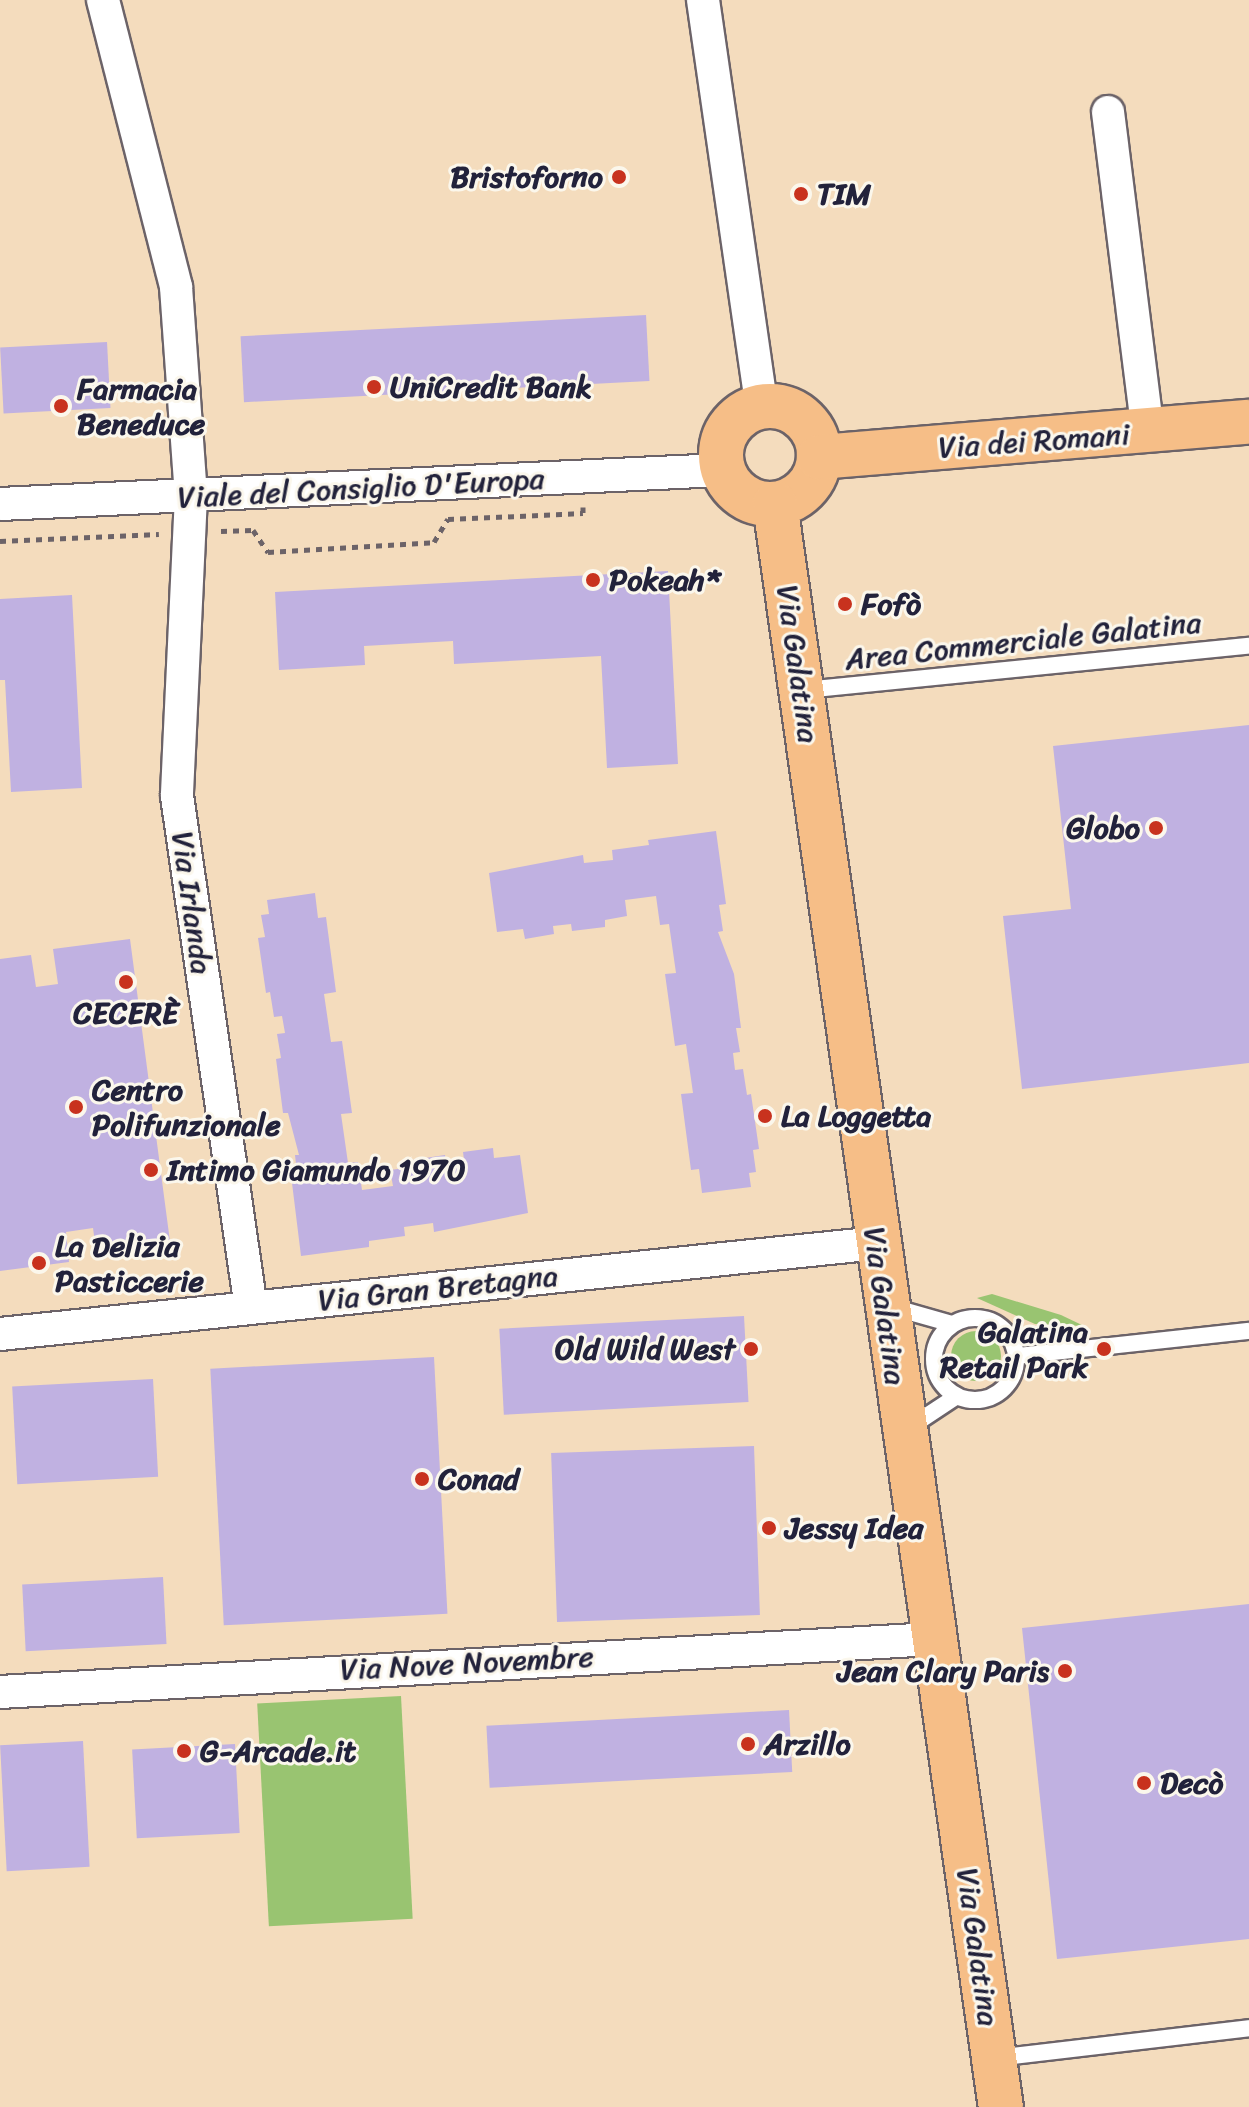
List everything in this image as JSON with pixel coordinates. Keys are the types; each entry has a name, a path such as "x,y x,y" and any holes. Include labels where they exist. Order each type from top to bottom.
{"main road":[{"path":"762,407 790,410 802,418 817,442 819,457 810,483 775,504 743,496 722,470 720,453 733,422 762,407"},
{"name":"Via dei Romani","path":"819,457 1249,422"},
{"name":"Via Galatina","path":"775,504 902,1432 1001,2107"}],"street":[{"name":"Via Irlanda","path":"103,0 176,287 191,496 177,796 251,1308"},
{"path":"703,0 762,407"},
{"path":"1108,112 1148,432"},
{"name":"Viale del Consiglio D'Europa","path":"0,504 722,470"},
{"name":"Via Gran Bretagna","path":"0,1334 877,1243"},
{"name":"Via Nove Novembre","path":"0,1692 934,1639"}],"lane":[{"name":"Area Commerciale Galatina","path":"802,691 1249,646"},
{"path":"885,1305 952,1324 980,1317 994,1322 1014,1342 1017,1356 1010,1383 999,1394 971,1400 957,1396 939,1380 935,1368 936,1344 952,1324"},
{"path":"1017,1356 1249,1331"},
{"path":"902,1432 957,1396"},
{"path":"994,2058 1249,2028"}],"path":[{"path":"0,541 253,530 268,552 434,542 448,519 583,513 581,477"}],"green space":[{"path":"992,1294 1061,1315 1084,1326 1035,1324 977,1298"},
{"path":"976,1331 994,1338 1001,1356 994,1374 976,1381 958,1374 951,1356 958,1338"},
{"path":"401,1696 413,1919 269,1926 257,1704"}],"building":[{"path":"646,315 649,381 244,402 241,336"},
{"path":"107,342 110,408 4,414 0,348"},
{"path":"668,571 678,764 607,768 601,656 454,664 453,641 364,646 365,665 279,670 275,592"},
{"path":"72,595 82,788 11,792 5,680 0,680 0,599"},
{"name":"Globo","path":"1249,725 1249,1063 1022,1089 1003,916 1071,909 1053,746"},
{"path":"716,831 726,904 719,905 723,931 718,932 734,974 741,1028 736,1028 740,1052 733,1053 735,1070 743,1069 747,1095 751,1094 759,1149 753,1150 756,1172 749,1173 751,1187 702,1193 699,1169 691,1170 681,1094 693,1093 686,1044 675,1046 665,974 676,973 669,924 660,925 656,896 625,900 627,916 605,920 605,927 572,931 571,924 553,926 554,934 525,939 523,929 497,932 489,873 583,855 584,863 613,860 612,850 649,845 648,840"},
{"path":"315,893 318,918 326,917 336,992 324,994 331,1042 342,1041 352,1113 341,1114 348,1163 358,1162 362,1190 393,1186 390,1170 413,1167 412,1160 445,1155 446,1163 464,1160 463,1152 493,1148 494,1158 520,1155 528,1213 434,1232 433,1223 404,1227 405,1236 369,1241 369,1247 301,1256 292,1183 298,1182 295,1155 299,1155 288,1113 283,1113 276,1059 281,1058 277,1034 285,1033 282,1016 274,1017 270,992 266,993 258,938 265,937 261,915 269,914 267,900"},
{"name":"Centro Polifunzionale","path":"130,939 171,1249 97,1258 93,1228 66,1232 69,1262 0,1271 0,959 31,955 36,987 58,984 53,949"},
{"path":"744,1316 749,1402 504,1415 499,1329"},
{"path":"434,1357 447,1614 224,1625 210,1369"},
{"path":"153,1379 158,1477 17,1484 12,1386"},
{"path":"754,1446 760,1615 557,1622 551,1453"},
{"path":"163,1577 167,1644 26,1651 22,1584"},
{"name":"Decò","path":"1249,1604 1249,1939 1057,1959 1022,1628"},
{"path":"789,1710 792,1772 490,1788 486,1726"},
{"path":"83,1741 90,1867 7,1871 0,1745"},
{"path":"235,1744 240,1833 137,1838 132,1749"}],"place":[{"name":"Bristoforno","path":"619,177"},
{"name":"TIM","path":"801,194"},
{"name":"UniCredit Bank","path":"374,387"},
{"name":"Farmacia Beneduce","path":"61,406"},
{"name":"Pokeah*","path":"593,580"},
{"name":"Fofò","path":"845,604"},
{"name":"Globo","path":"1156,828"},
{"name":"CECERÈ","path":"126,982"},
{"name":"Centro Polifunzionale","path":"76,1107"},
{"name":"La Loggetta","path":"765,1116"},
{"name":"Intimo Giamundo 1970","path":"151,1170"},
{"name":"La Delizia Pasticcerie","path":"39,1263"},
{"name":"Old Wild West","path":"751,1349"},
{"name":"Galatina Retail Park","path":"1104,1349"},
{"name":"Conad","path":"422,1479"},
{"name":"Jessy Idea","path":"769,1528"},
{"name":"Jean Clary Paris","path":"1065,1671"},
{"name":"Arzillo","path":"748,1744"},
{"name":"G-Arcade.it","path":"184,1751"},
{"name":"Decò","path":"1144,1783"}]}
